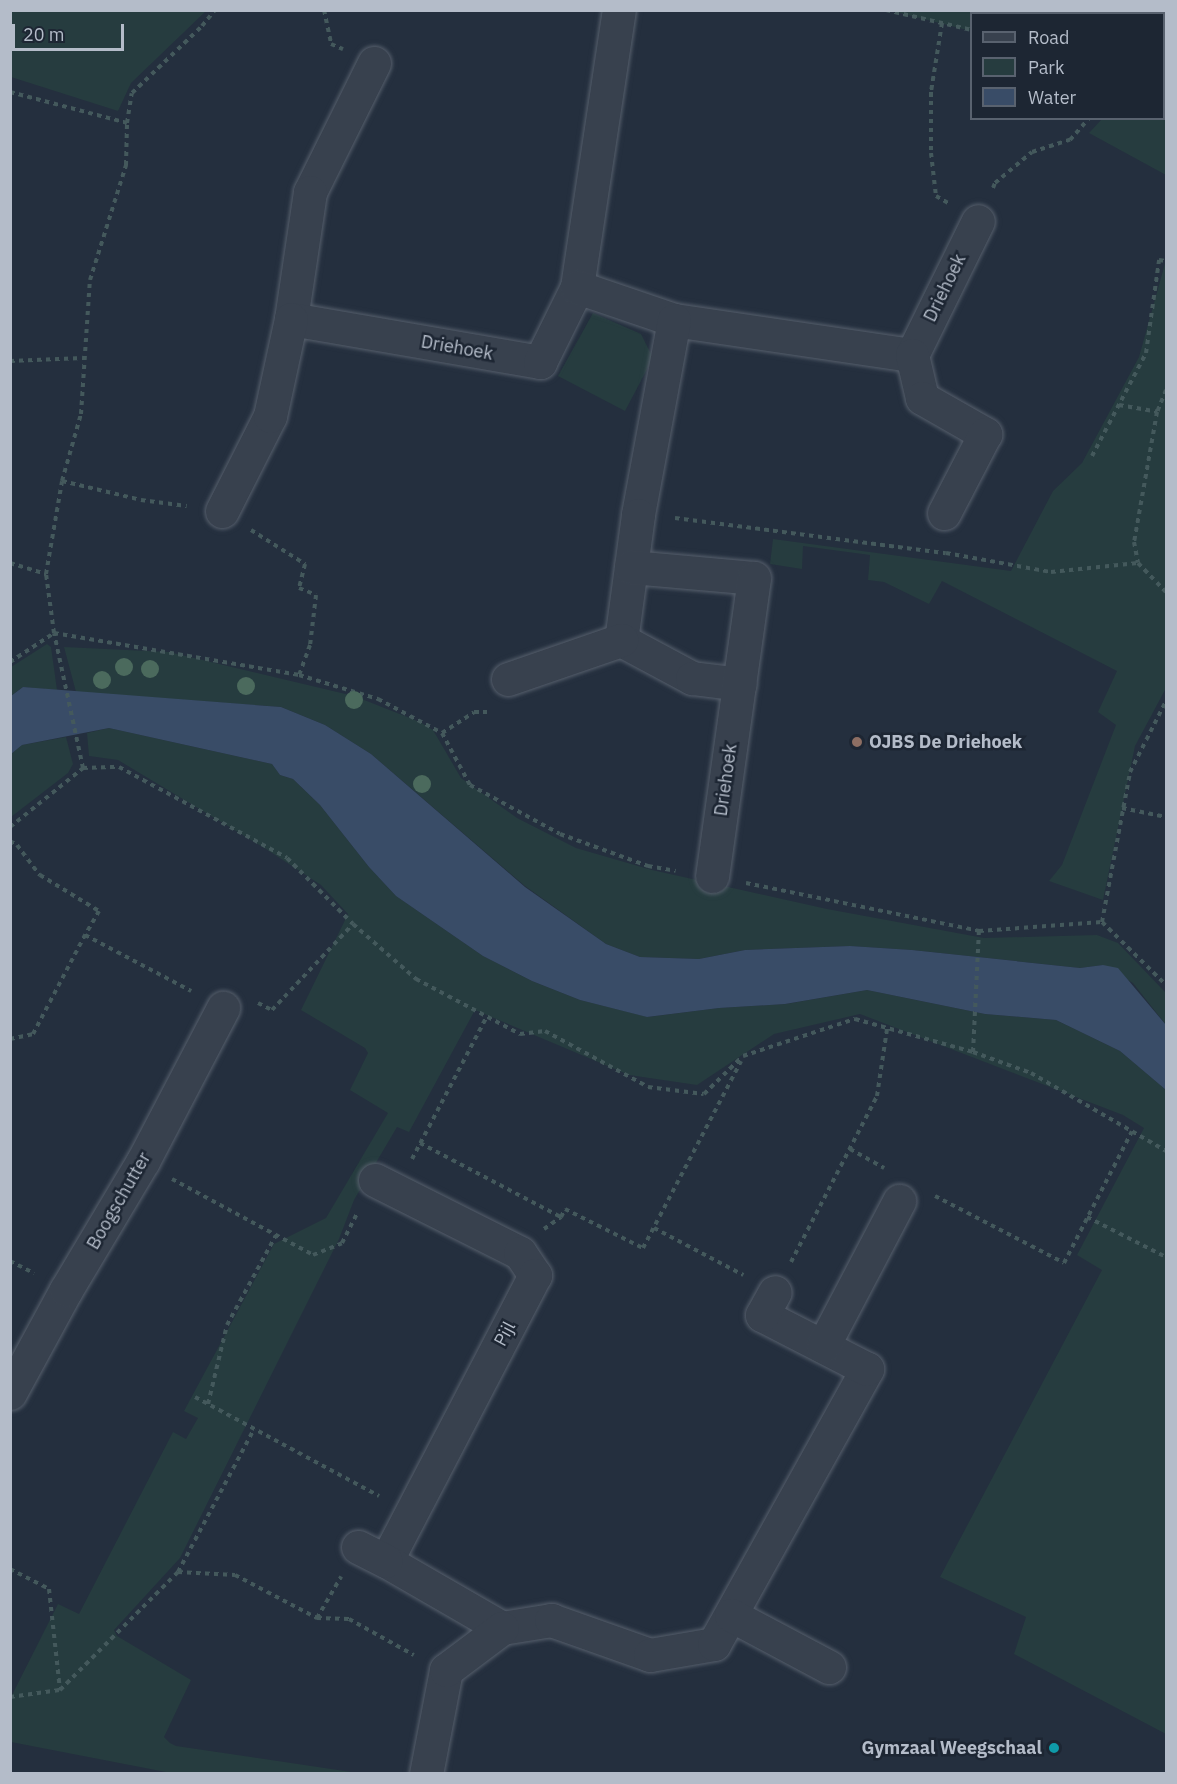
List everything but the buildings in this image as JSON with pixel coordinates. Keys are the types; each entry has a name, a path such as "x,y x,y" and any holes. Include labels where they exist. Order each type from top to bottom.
{"street":[{"name":"Driehoek","path":"291,319 540,362 577,287 619,10"},
{"path":"222,511 270,416 291,319 310,192 374,63"},
{"name":"Driehoek","path":"912,355 978,221"},
{"path":"577,287 674,320 912,355 922,398 985,434 944,513"},
{"path":"621,640 638,515 674,320"},
{"name":"Driehoek","path":"631,567 754,578 712,876"},
{"path":"508,679 621,640 692,678 740,684"},
{"name":"Boogschutter","path":"10,1393 66,1290 143,1161 223,1008"},
{"name":"Pijl","path":"375,1180 520,1253 536,1275 386,1561"},
{"path":"823,1346 914,1196"},
{"path":"426,1773 446,1670 502,1628 551,1620 650,1655 714,1644 867,1369 762,1315 775,1292"},
{"path":"358,1547 502,1628"},
{"path":"731,1615 829,1667"}],"path":[{"path":"83,768 54,633 46,574 62,481 81,414 90,280 126,165 127,123 132,93 202,26 214,10"},
{"path":"886,10 970,30"},
{"path":"942,23 931,92 931,153 936,196 978,221 995,183 1032,152 1070,140 1087,120"},
{"path":"10,92 127,123"},
{"path":"1092,456 1146,353 1159,260 1167,261"},
{"path":"10,361 83,358"},
{"path":"1167,390 1157,412 1134,542 1138,563 1167,592"},
{"path":"1119,405 1157,412"},
{"path":"638,515 696,520 946,553 1051,572 1138,563"},
{"path":"10,563 46,574"},
{"path":"10,662 54,633 299,675 378,699 442,733 470,785 560,834 648,866 712,876 979,931 1102,922 1167,986"},
{"path":"442,733 474,712 491,713 508,679"},
{"path":"1102,922 1130,772 1167,701"},
{"path":"10,827 83,768 119,767 287,858 353,924 416,979 520,1034 545,1031 648,1087 704,1094 743,1056 855,1020 973,1052 1031,1073 1167,1151"},
{"path":"1122,808 1167,818"},
{"path":"10,842 17,845 40,874 99,911 33,1034 10,1039"},
{"path":"86,935 242,1018 258,1003 272,1010 353,924"},
{"path":"973,1052 979,931"},
{"path":"143,1161 313,1255 342,1243 382,1166 412,1160 486,1018"},
{"path":"654,1228 775,1292 877,1096 887,1029"},
{"path":"420,1143 561,1218 566,1209 643,1248 743,1056"},
{"path":"914,1196 1064,1263 1132,1131"},
{"path":"850,1149 888,1170"},
{"path":"1087,1217 1167,1257"},
{"path":"208,1404 227,1325 276,1235"},
{"path":"195,1396 411,1514"},
{"path":"10,1697 60,1690 178,1572 254,1429"},
{"path":"317,1618 358,1547"},
{"path":"10,1569 49,1589 60,1690"},
{"path":"178,1572 235,1575 317,1618 349,1619 430,1664 446,1670"}],"green space":[{"path":"11,10 206,11 131,83 118,111 11,77"},
{"path":"892,11 1098,12 970,12 970,31"},
{"path":"1166,52 1166,175 1089,133 1101,120 1165,120"},
{"path":"1166,260 1166,688 1135,746 1103,900 1049,881 1062,865 1116,725 1098,712 1117,671 942,581 929,604 884,582 868,580 870,555 803,546 802,569 770,564 773,539 1011,571 1053,491 1082,463 1139,357"},
{"path":"593,313 641,334 653,358 625,411 558,376"},
{"path":"47,644 51,647 57,690 23,687 11,696 11,667"},
{"path":"64,647 169,652 354,696 420,722 433,730 461,778 517,818 576,848 652,870 827,909 984,938 1097,935 1118,943 1166,993 1166,1025 1133,983 1103,965 1080,968 912,950 850,946 745,950 699,959 640,957 606,944 525,886 371,754 325,725 281,707 76,692"},
{"path":"109,728 272,764 280,775 293,779 320,805 369,867 396,896 483,956 532,981 580,1000 648,1017 719,1008 786,1004 867,990 985,1014 1056,1020 1120,1051 1166,1090 1166,1734 1014,1654 1026,1617 940,1577 1102,1270 1077,1255 1144,1128 1123,1115 860,1014 774,1034 697,1085 629,1075 475,1010 409,1132 397,1127 354,1200 339,1239 180,1558 114,1630 117,1636 191,1680 164,1737 170,1743 176,1746 358,1773 171,1773 11,1742 10,1699 58,1604 79,1614 173,1432 186,1439 198,1418 184,1411 274,1244 326,1218 388,1113 350,1090 368,1053 365,1048 301,1010 348,914 321,885 266,849 118,760 89,756 87,733"},
{"path":"66,737 73,764 68,773 11,817 11,754 22,745"}],"water":[{"path":"23,687 281,707 325,725 371,754 525,887 606,944 640,957 699,959 745,950 850,946 912,950 1080,968 1103,965 1118,968 1166,1025 1166,1090 1120,1051 1056,1020 985,1014 867,990 785,1004 719,1008 647,1017 580,1000 532,981 483,956 396,896 369,867 320,805 293,779 280,775 272,764 109,728 22,745 11,754 11,696"}],"place":[{"name":"OJBS De Driehoek","path":"857,742"},
{"name":"Gymzaal Weegschaal","path":"1054,1748"}]}
